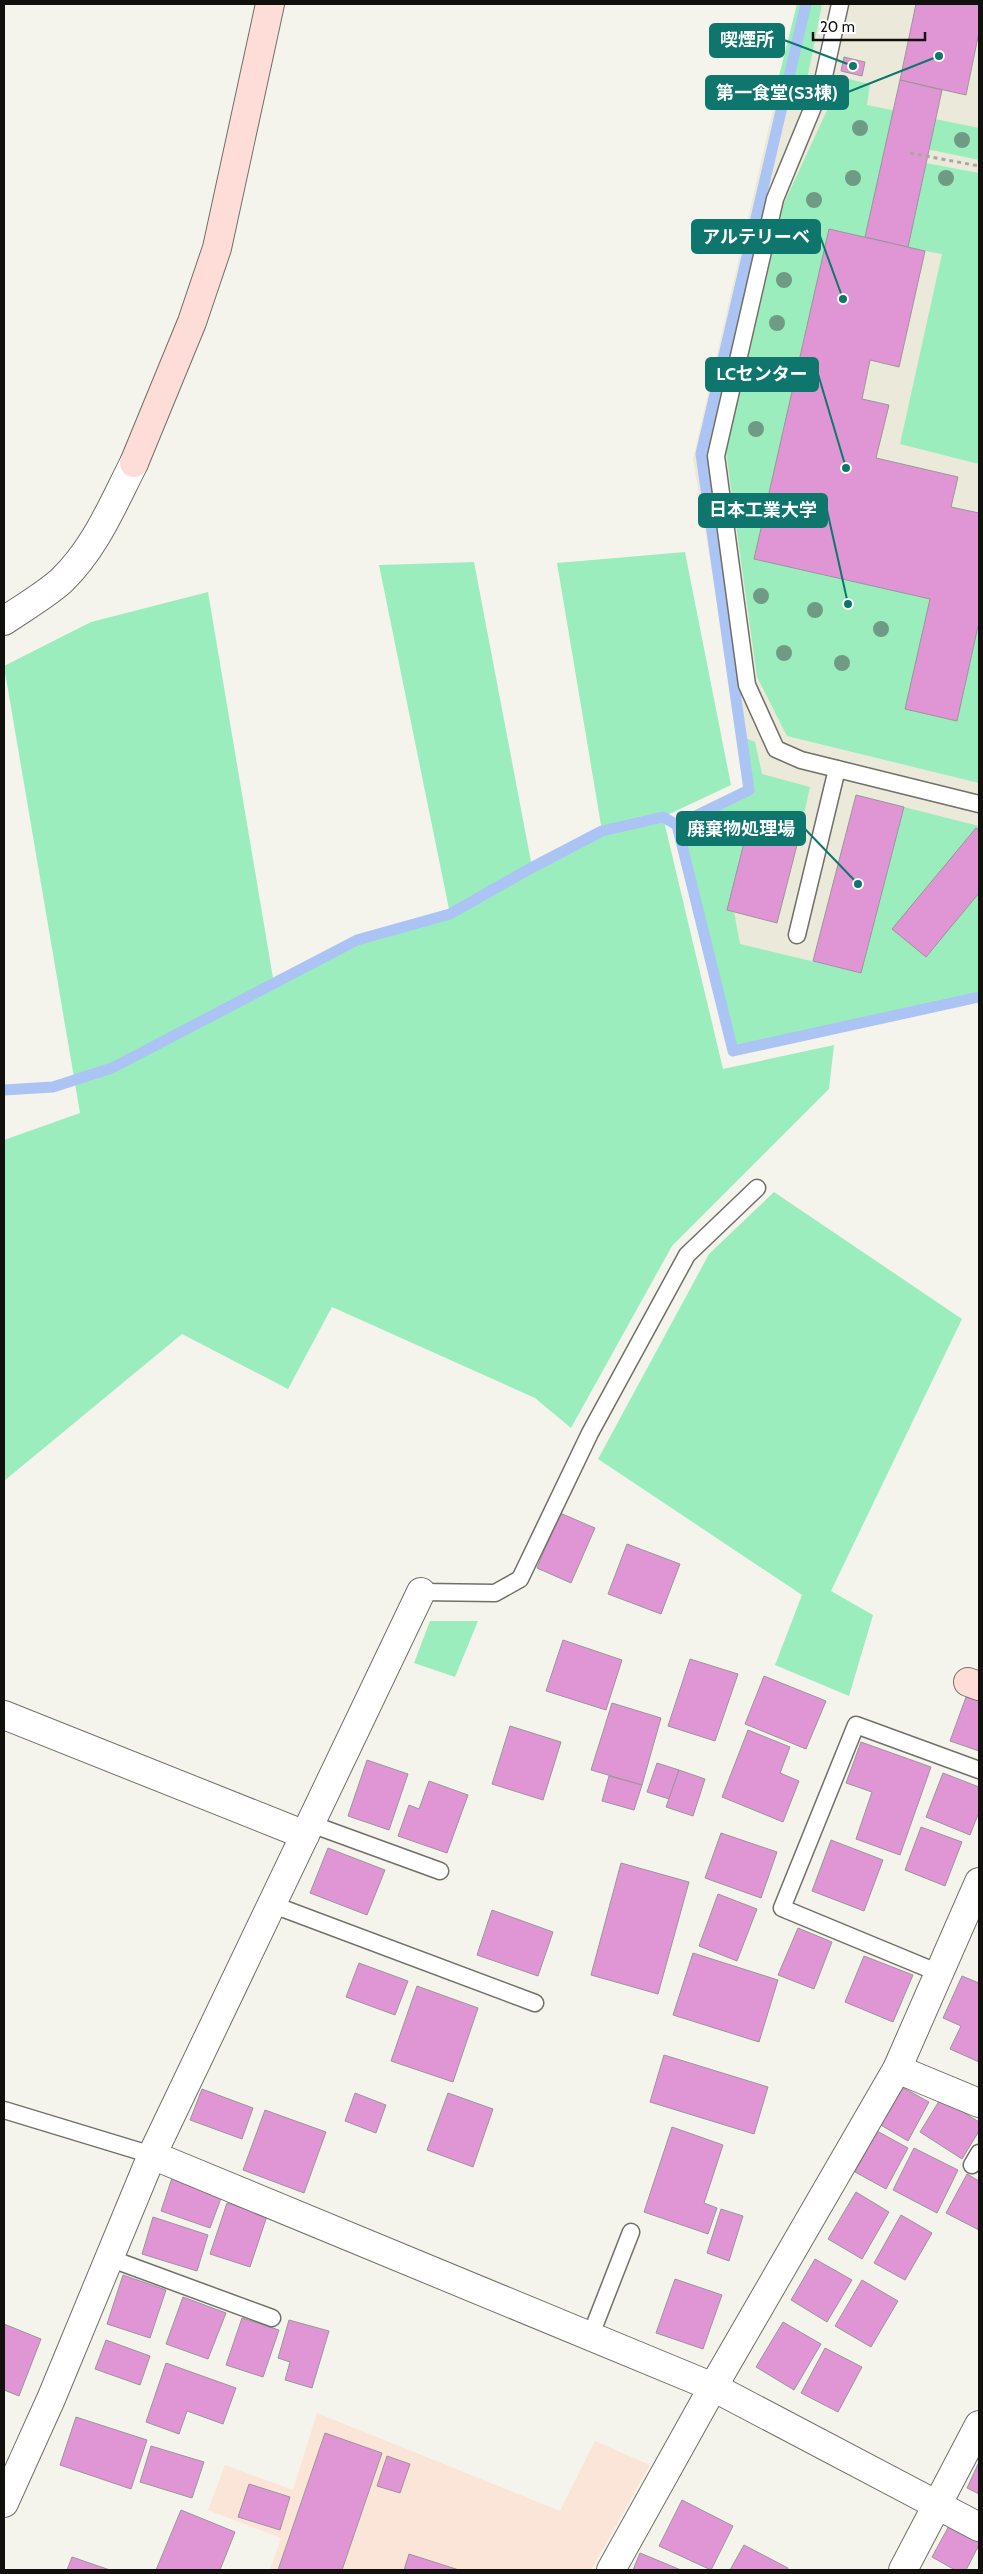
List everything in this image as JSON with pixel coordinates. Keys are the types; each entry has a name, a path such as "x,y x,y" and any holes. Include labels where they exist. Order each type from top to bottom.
{"street":[{"path":"4,621 60,581 82,558 98,534 134,463 192,322 217,248 270,4"},
{"path":"4,2503 51,2399 152,2156 421,1592"},
{"path":"4,1716 308,1829"},
{"path":"611,2570 713,2387 897,2070 979,1882"},
{"path":"897,2070 979,2102"},
{"path":"152,2156 713,2387 979,2527"},
{"path":"903,2570 979,2426"}],"lane":[{"path":"840,4 822,85 775,199 716,456 747,685 776,749 801,760 979,804"},
{"path":"797,936 837,769"},
{"path":"421,1592 495,1593 520,1579 590,1433 687,1255 757,1188"},
{"path":"939,1973 782,1908 856,1724 979,1770"},
{"path":"308,1829 440,1871"},
{"path":"271,1904 535,2003"},
{"path":"4,2110 152,2156"},
{"path":"590,2337 631,2232"},
{"path":"109,2258 272,2318"}],"path":[{"path":"910,153 979,166"}],"shaded area":[{"path":"797,4 979,4 979,997 733,1051 677,825 749,790 693,459"},
{"path":"317,2413 560,2511 595,2441 650,2465 591,2570 270,2570 281,2538 208,2510 225,2465 293,2490"}],"green space":[{"path":"797,4 822,4 805,90 777,84"},
{"path":"840,77 870,84 867,105 979,128 979,160 917,147 915,161 979,173 979,464 900,444 942,254 925,251 874,264 821,490 979,527 979,783 787,736 757,677 726,452 784,203 836,91"},
{"path":"685,552 731,785 663,817 723,1069 834,1045 829,1089 672,1246 571,1428 535,1398 332,1307 288,1389 182,1334 4,1481 4,1140 80,1113 4,666 91,622 208,592 274,984 357,940 450,914 379,565 474,562 532,867 602,831 557,563"},
{"path":"739,735 755,742 762,774 810,787 797,845 733,906 740,944 861,973 904,807 979,826 979,997 733,1051 677,825 749,790"},
{"path":"774,1192 962,1319 831,1591 873,1615 849,1696 775,1665 802,1595 598,1459 709,1254"},
{"path":"430,1621 478,1621 455,1677 414,1663"}],"building":[{"path":"916,4 979,4 979,32 966,95 900,80"},
{"path":"844,57 865,62 862,76 841,71"},
{"path":"900,80 942,90 908,247 865,237"},
{"path":"829,229 925,251 899,367 870,360 862,399 889,405 876,458 958,477 951,507 979,513 979,622 957,721 905,709 930,599 754,559"},
{"path":"856,795 904,807 861,973 813,961"},
{"path":"976,828 979,830 979,893 926,957 892,929"},
{"path":"747,831 797,845 777,923 727,910"},
{"path":"560,1513 595,1528 571,1583 537,1568"},
{"path":"627,1544 680,1564 661,1614 608,1594"},
{"path":"563,1640 622,1660 606,1710 546,1691"},
{"path":"690,1659 738,1674 715,1741 668,1726"},
{"path":"764,1676 826,1701 806,1749 745,1724"},
{"path":"966,1697 979,1701 979,1751 950,1741"},
{"path":"612,1703 661,1718 642,1785 591,1770"},
{"path":"510,1726 561,1742 543,1800 492,1784"},
{"path":"748,1730 790,1747 780,1773 799,1781 783,1822 722,1797"},
{"path":"861,1742 931,1767 900,1855 856,1839 872,1792 846,1783"},
{"path":"367,1760 408,1774 389,1830 348,1816"},
{"path":"657,1763 679,1770 669,1799 647,1792"},
{"path":"679,1770 705,1779 693,1816 666,1807"},
{"path":"943,1773 979,1787 979,1812 970,1835 926,1817"},
{"path":"609,1776 642,1785 634,1810 602,1801"},
{"path":"429,1781 468,1795 447,1853 398,1836 409,1805 419,1809"},
{"path":"921,1827 962,1842 945,1886 905,1870"},
{"path":"721,1833 777,1852 761,1898 705,1878"},
{"path":"831,1840 883,1860 864,1911 812,1891"},
{"path":"328,1848 385,1870 367,1915 310,1893"},
{"path":"621,1863 689,1882 658,1994 591,1975"},
{"path":"718,1894 757,1909 737,1961 699,1946"},
{"path":"492,1910 553,1932 538,1976 477,1955"},
{"path":"798,1928 832,1942 814,1989 778,1975"},
{"path":"693,1953 778,1980 759,2042 673,2015"},
{"path":"864,1956 913,1975 893,2022 845,2002"},
{"path":"359,1963 408,1981 395,2015 346,1997"},
{"path":"962,1976 979,1983 979,2062 950,2049 961,2026 943,2018"},
{"path":"417,1986 478,2008 453,2082 391,2061"},
{"path":"664,2055 768,2087 754,2134 650,2102"},
{"path":"900,2086 929,2102 908,2141 879,2124"},
{"path":"202,2089 253,2108 242,2139 190,2120"},
{"path":"355,2093 386,2105 376,2133 345,2121"},
{"path":"448,2093 493,2109 473,2167 427,2150"},
{"path":"941,2098 979,2122 979,2131 962,2159 920,2132"},
{"path":"265,2110 326,2132 304,2193 243,2170"},
{"path":"672,2127 723,2145 704,2203 717,2208 708,2234 644,2212"},
{"path":"877,2131 908,2148 886,2189 855,2172"},
{"path":"914,2148 958,2170 937,2213 893,2190"},
{"path":"967,2174 979,2181 979,2230 946,2213"},
{"path":"173,2175 223,2193 210,2228 161,2211"},
{"path":"856,2192 889,2212 862,2259 828,2239"},
{"path":"227,2203 267,2216 250,2267 210,2254"},
{"path":"721,2209 743,2216 729,2261 707,2253"},
{"path":"901,2215 932,2233 905,2280 874,2263"},
{"path":"153,2217 208,2235 197,2271 142,2254"},
{"path":"815,2259 852,2280 827,2322 791,2300"},
{"path":"123,2275 166,2290 150,2338 107,2324"},
{"path":"675,2279 722,2295 703,2349 656,2333"},
{"path":"862,2280 898,2301 871,2347 835,2326"},
{"path":"183,2297 226,2313 208,2359 166,2344"},
{"path":"242,2318 279,2330 263,2377 226,2365"},
{"path":"289,2320 329,2331 312,2388 285,2380 290,2362 278,2358"},
{"path":"783,2322 821,2344 794,2390 756,2367"},
{"path":"4,2324 41,2339 19,2396 4,2390"},
{"path":"106,2340 150,2356 140,2385 95,2369"},
{"path":"825,2348 862,2367 838,2412 801,2393"},
{"path":"166,2363 236,2388 223,2424 187,2411 179,2434 146,2422"},
{"path":"76,2417 147,2440 131,2489 60,2465"},
{"path":"325,2433 382,2453 342,2570 278,2570"},
{"path":"151,2446 204,2462 192,2498 140,2482"},
{"path":"387,2456 410,2464 400,2493 377,2486"},
{"path":"979,2462 979,2494 967,2488"},
{"path":"249,2484 290,2497 280,2530 238,2517"},
{"path":"682,2500 733,2526 711,2570 659,2546"},
{"path":"181,2510 235,2532 220,2570 156,2570"},
{"path":"950,2524 979,2540 979,2545 966,2570 955,2570 932,2557"},
{"path":"744,2545 788,2568 787,2570 730,2570"},
{"path":"640,2553 681,2570 633,2570"},
{"path":"409,2554 459,2570 404,2570"},
{"path":"72,2557 110,2570 67,2570"}],"waterway":[{"path":"677,825 749,790 701,454 806,4"},
{"path":"4,1090 53,1087 112,1068 357,940 450,914 531,868 602,831 663,817 677,825 733,1051 979,997"}],"place":[{"name":"第一食堂(S3棟)","path":"939,56"},
{"name":"喫煙所","path":"853,66"},
{"name":"アルテリーベ","path":"843,299"},
{"name":"LCセンター","path":"846,468"},
{"name":"日本工業大学","path":"848,604"},
{"name":"廃棄物処理場","path":"858,884"}]}
